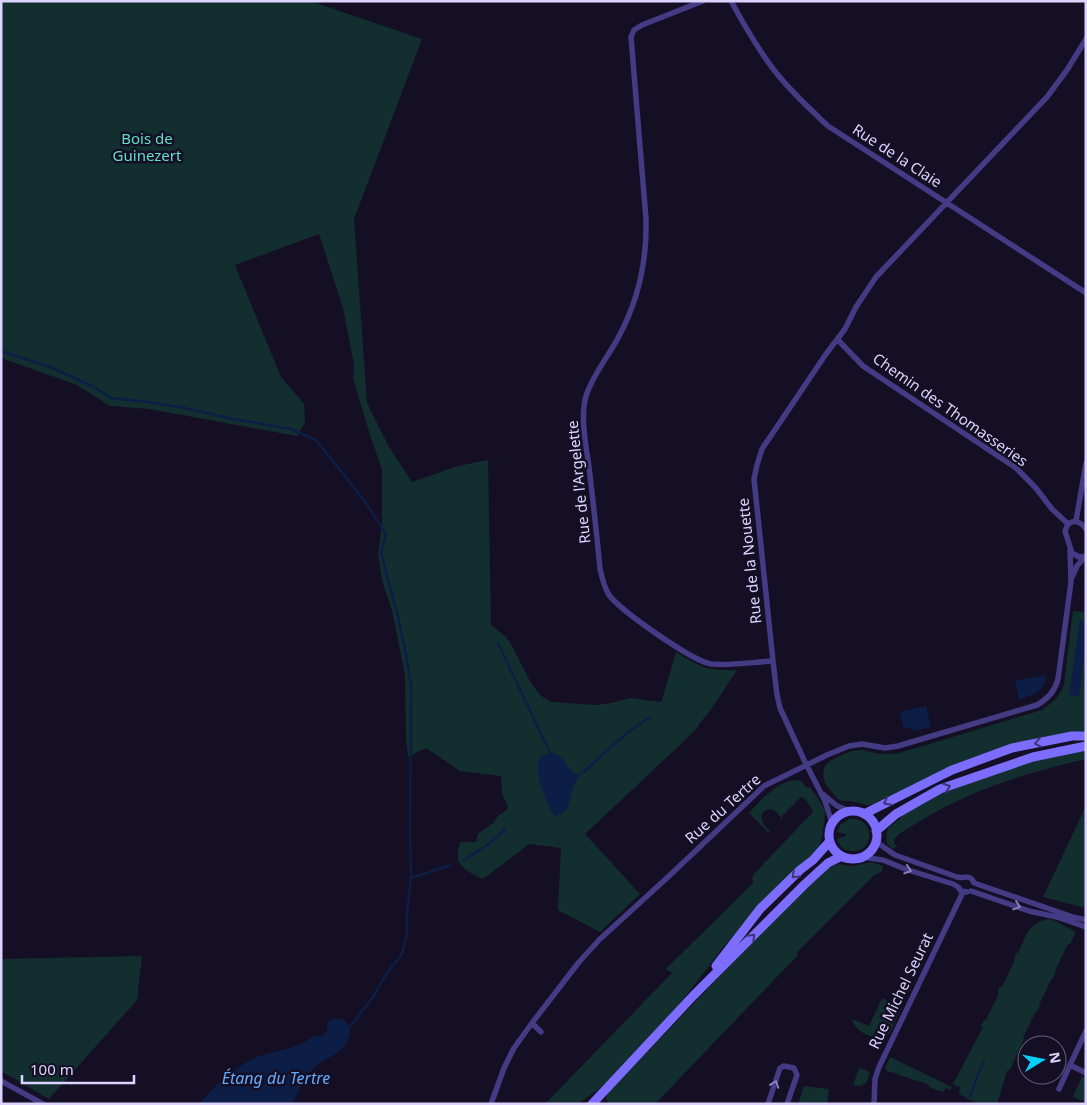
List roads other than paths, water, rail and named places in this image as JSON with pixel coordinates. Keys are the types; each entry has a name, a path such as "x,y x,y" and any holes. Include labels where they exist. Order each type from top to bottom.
{"main road":[{"path":"864,814 952,770 1012,748 1072,736 1086,736"},
{"path":"876,831 896,814 940,789 1033,757 1086,746"},
{"path":"850,811 864,814 872,821 876,831 875,841 870,851 862,857 842,856 834,850 830,841 832,823 840,815 850,811"},
{"path":"693,996 760,909 813,860 830,841"},
{"path":"592,1104 693,996 804,884 828,863 842,856"}],"street":[{"name":"Rue de l'Argelette","path":"703,1 642,25 634,30 631,38 646,219 645,258 637,294 630,314 592,380 586,396 584,411 586,443 600,569 603,582 617,604 681,650 709,664 773,661"},
{"name":"Rue de la Claie","path":"731,1 772,69 798,98 828,126 1086,294"},
{"name":"Rue de la Nouette","path":"832,823 822,794 806,765 780,708 777,695 754,479 757,464 762,450 826,354 838,340 876,276 1047,97 1067,70 1086,39"},
{"name":"Chemin des Thomasseries","path":"838,340 863,366 1016,468 1035,487 1052,510 1068,524"},
{"path":"1076,521 1086,463"},
{"path":"1068,524 1076,521 1081,523 1086,529"},
{"name":"Rue du Tertre","path":"491,1104 507,1062 517,1044 579,962 600,939 764,786 849,746 862,744 885,748 898,746 1037,705 1045,700 1052,692 1058,679 1071,582 1070,550 1065,533 1068,524"},
{"path":"1070,550 1076,556 1085,556"},
{"name":"Rue du Tertre","path":"1071,582 1077,566 1085,556"},
{"name":"Rue de la Nouette","path":"822,794 838,806 850,811"},
{"path":"875,841 895,856 961,878 963,876 969,877 974,883 1086,920"},
{"path":"862,857 883,860 953,884 966,893 971,891 1086,927"},
{"path":"958,887 958,882 961,878"},
{"path":"971,891 974,883"},
{"name":"Rue Michel Seurat","path":"874,1104 878,1067 963,892"},
{"path":"532,1023 541,1032"},
{"path":"1059,1089 1086,1031"},
{"path":"1070,1065 1086,1073"},
{"path":"768,1104 778,1072 784,1066 794,1068 797,1075 787,1104"},
{"path":"1,1081 43,1104"}],"water":[{"path":"1080,620 1086,621 1086,643 1079,696 1069,695"},
{"path":"1046,675 1044,685 1041,688 1029,696 1019,699 1015,681"},
{"path":"926,706 931,727 913,731 912,727 904,729 900,712"},
{"path":"553,753 562,759 572,772 582,773 571,792 567,808 564,812 555,816 544,795 538,773 539,759 546,754"},
{"name":"Étang du Tertre","path":"335,1018 344,1020 350,1026 347,1042 338,1052 320,1063 310,1072 292,1104 200,1104 235,1069 252,1059 301,1044 313,1036 322,1036 327,1032 327,1022"}],"waterway":[{"path":"1,351 50,367 94,387 111,398 180,407 291,429 316,440 363,499 386,534 381,552 397,612 411,684 411,878"},
{"path":"498,643 550,753"},
{"path":"582,773 624,736 650,717"},
{"path":"463,861 489,844 505,829"},
{"path":"350,1026 373,997 386,974 402,954 407,933 411,878 451,865"},
{"path":"970,1096 984,1062"}],"park label":[{"name":"Bois de Guinezert","path":"147,148"}]}
